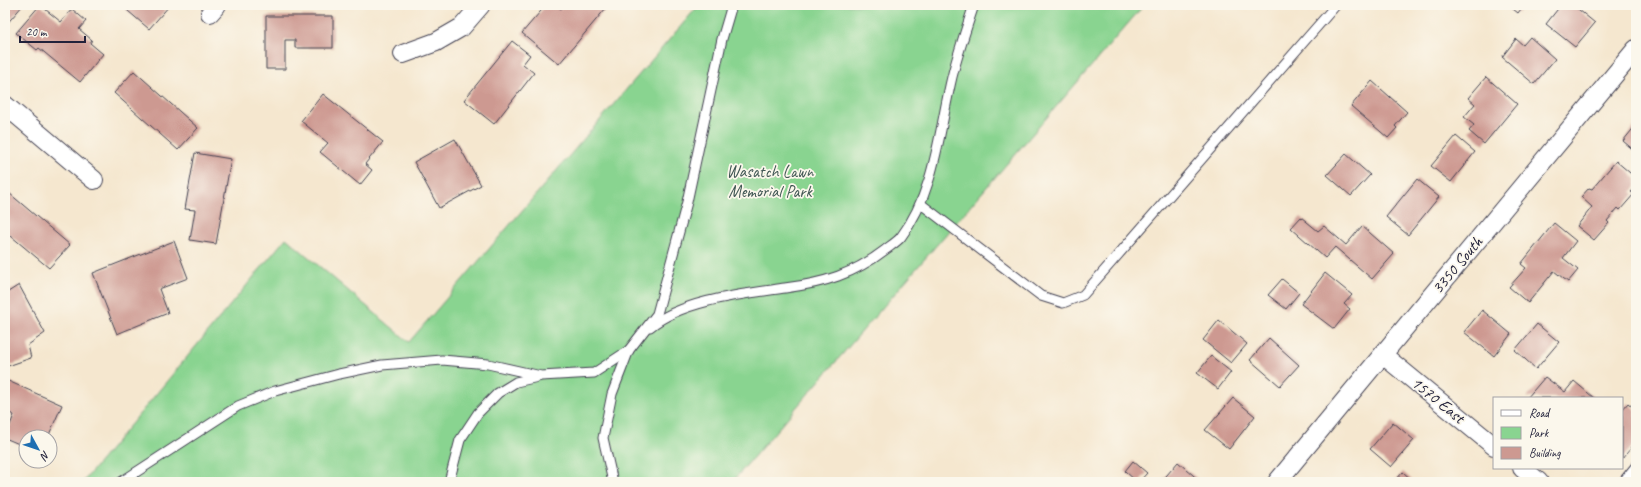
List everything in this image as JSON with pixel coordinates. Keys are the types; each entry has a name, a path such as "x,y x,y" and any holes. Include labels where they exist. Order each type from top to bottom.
{"street":[{"path":"403,54 436,42 462,27 481,5"},
{"name":"3350 South","path":"1277,482 1636,49"},
{"path":"5,105 94,180"},
{"name":"1570 East","path":"1383,355 1493,445"},
{"path":"1523,469 1539,482"}],"lane":[{"path":"613,482 603,438 612,394 629,350 657,314 687,202 721,46 732,5"},
{"path":"641,334 655,322 688,307 738,294 786,288 830,280 869,262 900,238 921,204 943,121 952,76 974,5"},
{"path":"921,204 1041,296 1063,303 1083,295 1336,5"},
{"path":"449,482 460,440 478,413 498,393 516,382 541,376 594,373 629,350"},
{"path":"121,482 238,406 275,391 332,376 382,365 442,360 488,364 541,376"},
{"path":"1623,482 1636,466"}],"green space":[{"name":"Wasatch Lawn Memorial Park","path":"699,5 1144,5 732,482 83,482 286,238 409,342"}],"building":[{"path":"5,5 23,5 5,26"},
{"path":"40,5 61,22 72,9 86,21 79,29 92,40 90,43 103,54 80,82 39,48 37,50 16,33"},
{"path":"121,5 170,5 149,29"},
{"path":"546,5 556,5 561,9 564,5 602,5 606,8 559,64 522,33"},
{"path":"1508,5 1524,5 1518,13"},
{"path":"1561,5 1573,5 1595,23 1575,47 1546,24"},
{"path":"266,16 333,16 333,48 295,48 295,40 285,40 285,69 266,69"},
{"path":"1530,37 1555,59 1534,84 1502,57 1516,39 1523,45"},
{"path":"512,41 530,55 523,64 534,73 494,124 464,100"},
{"path":"134,71 198,128 178,150 114,93"},
{"path":"1486,77 1517,104 1484,144 1469,131 1474,125 1464,117 1475,104 1468,98"},
{"path":"1372,81 1407,112 1395,126 1397,128 1388,138 1351,106"},
{"path":"323,94 383,142 365,164 372,170 360,185 320,152 328,143 301,121"},
{"path":"1636,125 1636,152 1623,141"},
{"path":"1456,136 1475,152 1451,182 1431,166"},
{"path":"455,139 481,185 439,208 414,162"},
{"path":"195,153 231,159 216,244 190,240 195,210 185,209"},
{"path":"1346,154 1370,175 1351,196 1327,175"},
{"path":"1616,161 1636,178 1636,187 1631,192 1634,194 1620,210 1618,208 1607,221 1609,223 1594,240 1577,226 1592,207 1581,197 1589,188 1592,189"},
{"path":"1417,179 1439,197 1408,235 1386,217"},
{"path":"9,193 70,245 49,268 5,231 5,197"},
{"path":"1301,217 1318,231 1324,226 1346,245 1362,226 1394,254 1372,279 1335,247 1325,258 1291,228"},
{"path":"1554,223 1576,241 1563,258 1578,270 1568,282 1554,271 1528,303 1509,287 1526,268 1521,264"},
{"path":"174,241 188,278 159,289 168,313 117,334 93,273"},
{"path":"1325,273 1352,295 1344,304 1350,309 1334,329 1301,304"},
{"path":"1282,279 1299,293 1286,309 1268,295"},
{"path":"19,285 45,333 28,345 31,358 5,367 5,294"},
{"path":"1482,310 1511,334 1494,356 1464,332"},
{"path":"1219,320 1247,344 1231,363 1203,340"},
{"path":"1537,324 1559,342 1536,369 1515,350"},
{"path":"1269,338 1299,365 1280,386 1250,360"},
{"path":"1211,356 1231,372 1218,389 1197,373"},
{"path":"1545,377 1565,392 1574,381 1593,397 1528,397"},
{"path":"6,380 62,405 52,429 18,429 18,444 5,438 14,415 5,411"},
{"path":"1233,398 1255,416 1229,449 1205,430"},
{"path":"1628,403 1636,410 1636,442 1623,458 1623,409"},
{"path":"1393,422 1414,440 1391,467 1370,449"},
{"path":"1133,461 1147,473 1139,482 1137,482 1125,471"},
{"path":"1178,462 1201,482 1161,482"},
{"path":"1403,472 1414,482 1394,482"}]}
